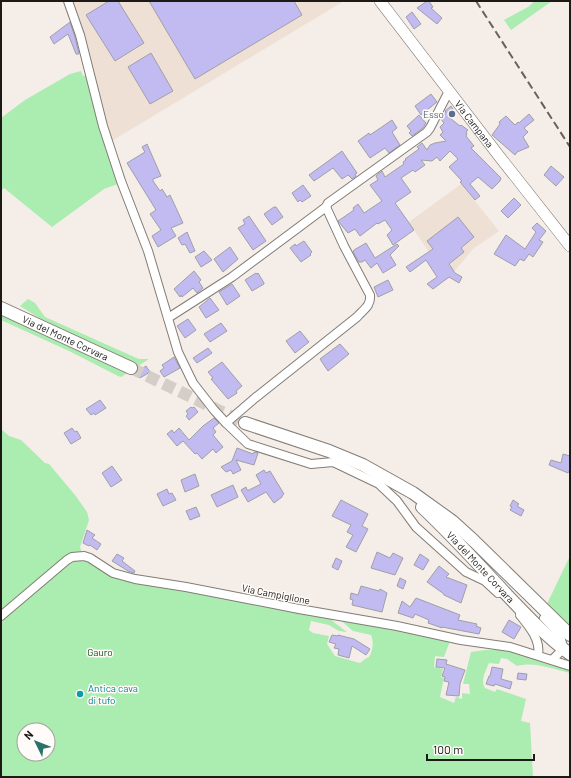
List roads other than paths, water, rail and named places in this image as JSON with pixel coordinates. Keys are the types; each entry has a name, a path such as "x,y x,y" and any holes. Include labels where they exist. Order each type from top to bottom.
{"main road":[{"name":"Via del Monte Corvara","path":"1,308 131,368"},
{"name":"Via del Monte Corvara","path":"246,423 363,464 413,493 452,522 474,541 570,635"},
{"name":"Via del Monte Corvara","path":"399,486 446,530 529,618 566,652"}],"street":[{"path":"68,1 80,35 103,126 121,181 148,251 178,352 193,383 226,424 248,444 311,464 332,462 379,484 397,501 416,527 466,572 485,581 510,604 532,631 539,645 538,655"},
{"name":"Via Campana","path":"380,1 570,246"},
{"path":"168,318 232,277 326,207 328,203 426,132 430,128 449,90"},
{"path":"226,424 272,384 357,317 369,305 370,294 344,246 326,207"},
{"name":"Via Campiglione","path":"1,616 67,560 72,557 84,556 90,558 113,573 135,579 397,626 461,640 510,647 570,666"},
{"name":"Via del Monte Corvara","path":"532,597 536,609 557,631 566,652"},
{"path":"552,660 566,652"}],"tunnel":[{"path":"131,368 245,423"}],"railway":[{"path":"476,1 570,147"}],"place":[{"name":"Esso","path":"452,114"},
{"name":"Antica cava di tufo","path":"80,694"}],"park label":[{"name":"Gauro","path":"100,652"}]}
